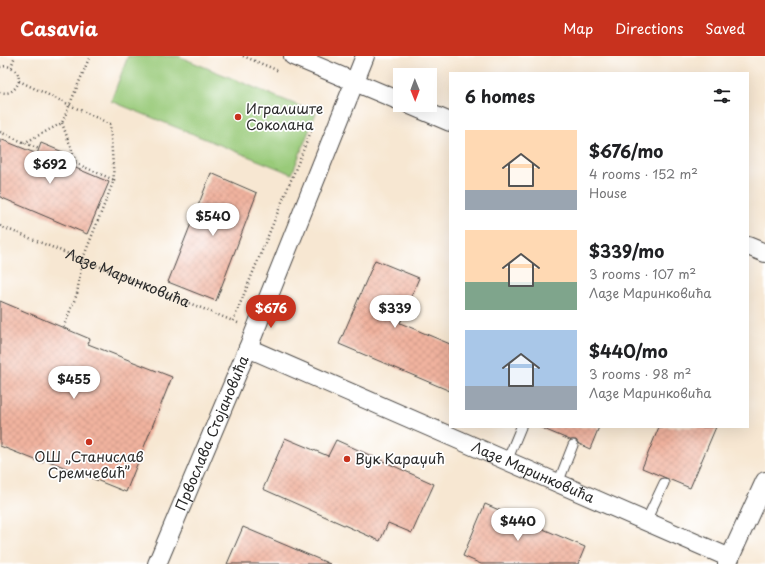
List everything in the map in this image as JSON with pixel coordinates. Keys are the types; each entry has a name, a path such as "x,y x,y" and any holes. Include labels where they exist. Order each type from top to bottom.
{"street":[{"path":"293,56 393,98"},
{"name":"Првослава Стојановића","path":"157,564 248,348 365,56"},
{"path":"426,112 449,122"},
{"path":"749,246 765,253"},
{"name":"Лазе Маринковића","path":"248,348 646,522 729,561"},
{"path":"729,561 765,481"}],"lane":[{"path":"507,461 521,428"},
{"path":"558,484 573,445"},
{"path":"646,522 664,483"}],"path":[{"path":"11,67 16,56"},
{"path":"24,143 62,123 90,56"},
{"path":"0,67 11,67 18,73 19,81 12,91 7,93 0,92"},
{"path":"19,81 110,124 114,180 82,261 77,294 63,328"},
{"path":"62,123 78,165"},
{"path":"233,321 313,127"},
{"path":"0,132 39,149"},
{"path":"68,160 114,180"},
{"name":"Лазе Маринковића","path":"0,226 82,261 255,330"}],"green space":[{"name":"Игралиште Соколана","path":"128,56 178,56 316,113 292,174 111,101"}],"building":[{"path":"0,139 37,154 41,143 70,155 66,164 109,182 87,234 0,197"},
{"path":"211,173 257,193 216,301 168,282"},
{"path":"375,260 419,278 400,323 449,344 449,391 339,344"},
{"path":"0,301 90,339 88,344 172,377 126,492 44,459 43,463 0,446"},
{"path":"541,428 599,428 590,449 579,444 576,440 570,440"},
{"path":"659,428 716,428 690,488 642,468"},
{"path":"285,438 328,456 336,440 434,484 412,533 388,523 380,541 263,489"},
{"path":"485,504 585,547 578,564 481,564 463,556"},
{"path":"243,527 330,564 227,564"}],"place":[{"name":"Игралиште Соколана","path":"238,117"},
{"name":"ОШ „Станислав Сремчевић”","path":"89,442"},
{"name":"Вук Караџић","path":"347,459"}]}
